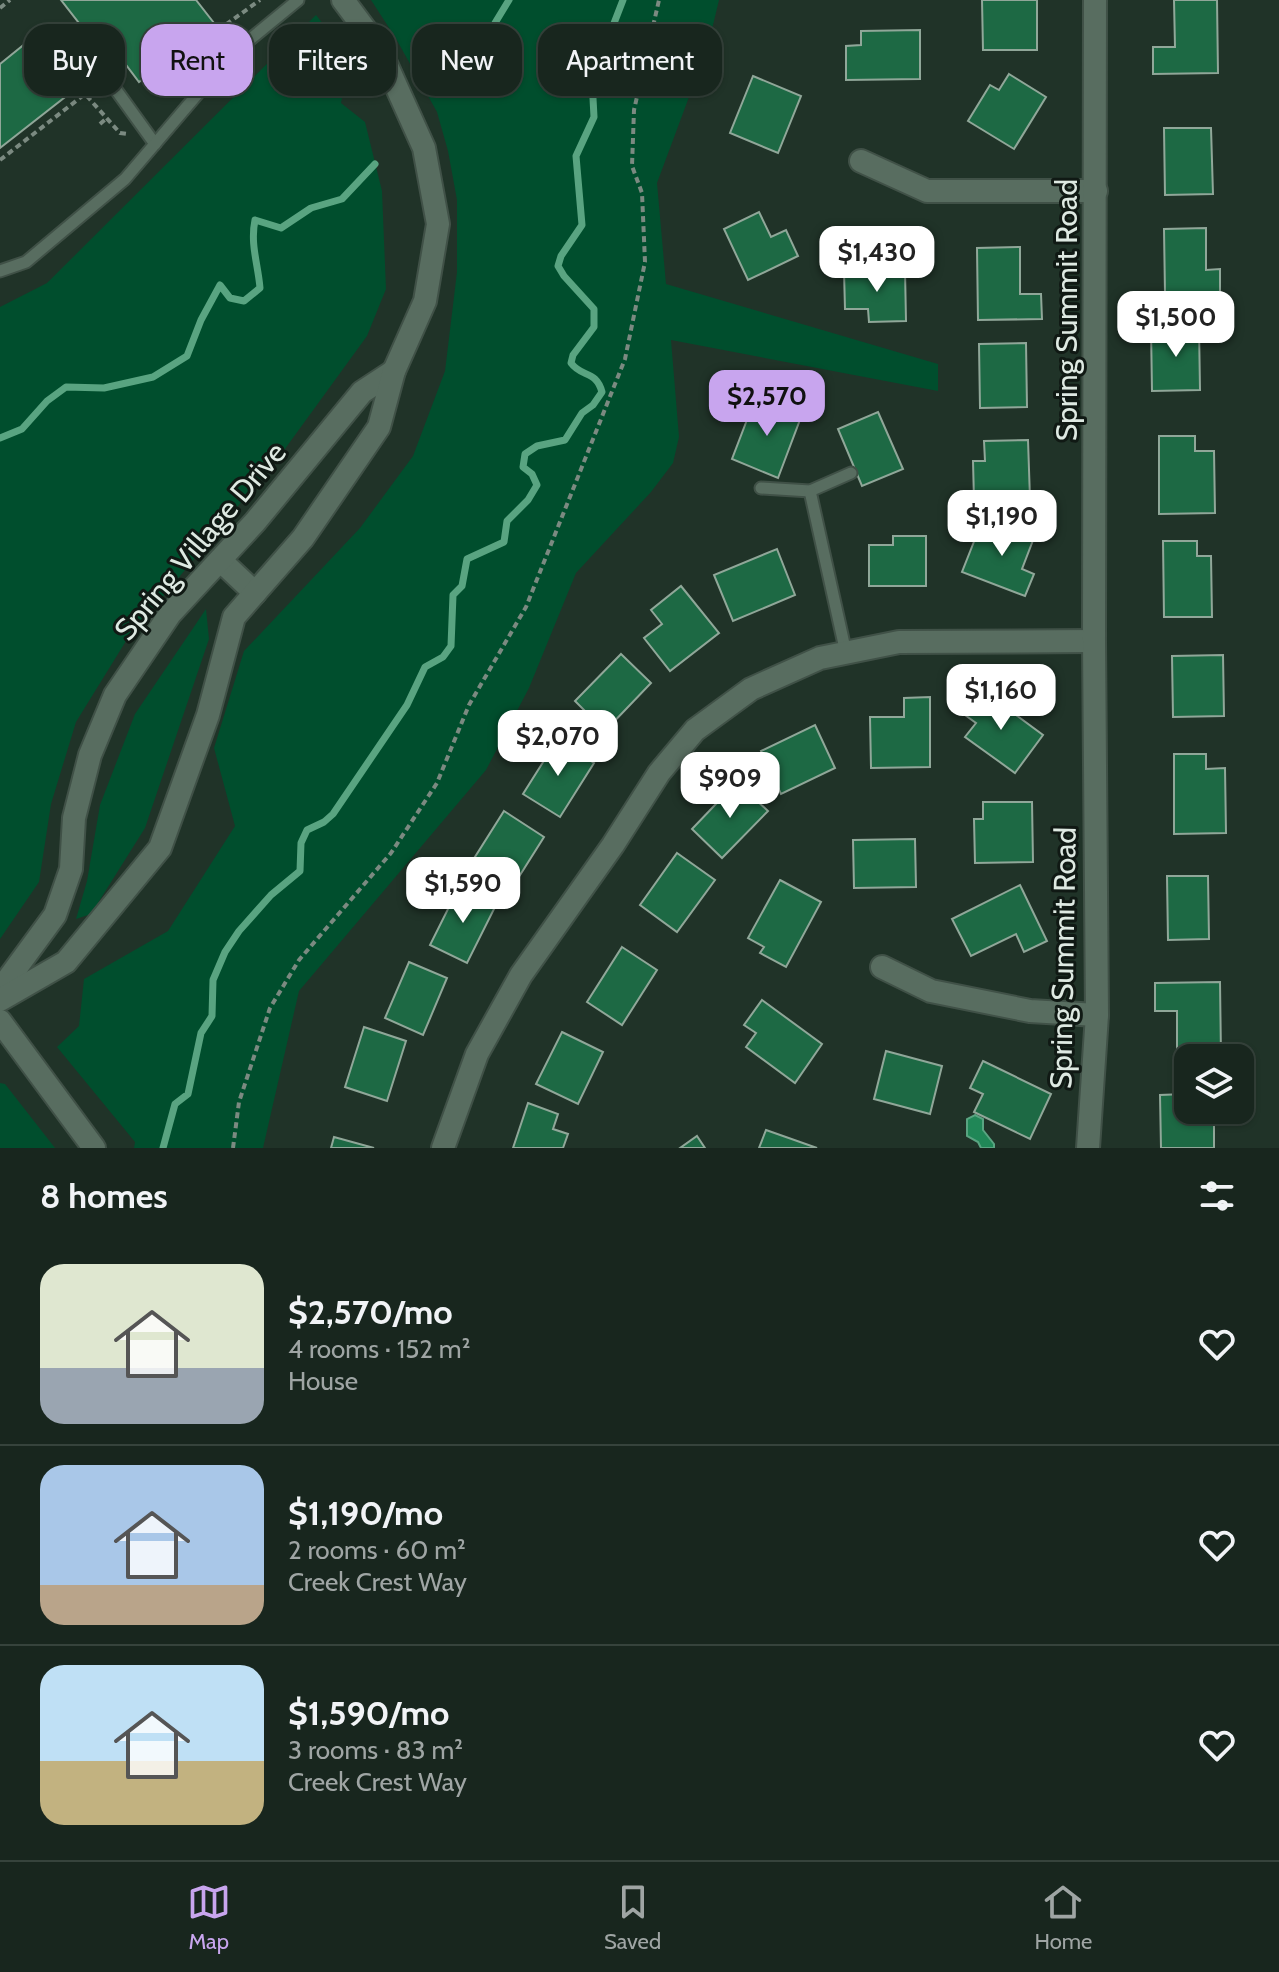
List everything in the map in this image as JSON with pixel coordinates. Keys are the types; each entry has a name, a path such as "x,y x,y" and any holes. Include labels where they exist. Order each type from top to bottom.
{"street":[{"path":"0,1000 66,962 160,848 208,715 234,617 303,538 379,427 394,371 425,301 438,224 424,148 379,48 343,0"},
{"name":"Spring Summit Road","path":"1088,1148 1097,1015 1095,0"},
{"path":"861,161 927,191 1096,191"},
{"name":"Spring Village Drive","path":"0,990 55,915 71,869 74,818 90,755 115,695 170,614 220,560 362,392 394,371"},
{"path":"220,560 255,593"},
{"path":"443,1148 477,1054 521,975 613,845 659,773 695,730 751,689 820,658 899,642 1094,641"},
{"path":"882,967 931,991 1030,1011 1097,1015"},
{"path":"0,1021 94,1148"}],"lane":[{"path":"0,271 26,262 125,179 230,56 298,0"},
{"path":"120,96 155,144"},
{"path":"761,488 810,491 851,473"},
{"path":"810,491 846,653"}],"path":[{"path":"0,8 10,0"},
{"path":"233,1148 239,1102 270,1008 299,960 391,853 437,783 469,705 526,607 625,359 645,262 642,193 632,166 634,110 659,0"},
{"path":"0,160 85,94 120,133 133,134"},
{"path":"100,124 107,118"}],"shaded area":[{"path":"371,0 719,0 713,24 538,24 538,96 689,96 657,183 666,284 938,364 938,391 671,340 679,437 673,463 651,492 576,573 529,688 486,770 299,991 263,1148 134,1148 135,1142 57,1047 79,1026 84,979 168,931 235,826 214,748 244,651 360,528 413,456 445,371 457,272 457,200 448,151 437,112 428,96 522,96 522,24 412,24 412,67 396,39 396,24 387,24"},
{"path":"316,15 323,24 307,24"},
{"path":"269,62 269,96 342,96 341,103 365,122 382,191 386,289 367,336 282,453 126,641 76,722 51,804 39,882 0,939 0,307 47,283 235,96 253,96 253,78"},
{"path":"206,609 209,639 145,828 91,914 76,919 87,881 100,805 135,714"},
{"path":"0,1083 5,1084 55,1148 0,1148"},
{"path":"975,1115 983,1119 983,1130 994,1148 981,1148 978,1142 967,1136 967,1119"}],"building":[{"path":"61,0 196,0 214,23 141,24 139,82 125,63 125,24 80,24"},
{"path":"982,0 1037,0 1037,50 983,50"},
{"path":"1174,0 1217,0 1218,73 1153,74 1153,47 1175,47"},
{"path":"920,30 920,79 846,80 846,46 861,45 861,31"},
{"path":"24,45 24,96 66,96 0,148 0,64"},
{"path":"1009,74 1046,97 1014,149 968,121 990,85 999,90"},
{"path":"753,76 801,96 778,153 730,133"},
{"path":"1164,128 1211,128 1213,194 1165,195"},
{"path":"759,212 771,237 786,230 798,256 748,280 724,229"},
{"path":"1206,228 1206,270 1220,269 1220,292 1165,293 1164,229"},
{"path":"1020,247 1020,294 1041,294 1042,319 978,320 977,248"},
{"path":"905,270 906,321 869,322 868,309 845,309 844,271"},
{"path":"1199,327 1200,390 1152,391 1151,328"},
{"path":"1026,343 1027,407 980,408 979,344"},
{"path":"755,399 801,417 778,478 732,459"},
{"path":"878,412 903,469 862,486 838,429"},
{"path":"1159,436 1195,436 1195,451 1214,451 1215,513 1159,514"},
{"path":"1028,440 1030,499 974,500 973,461 985,461 984,441"},
{"path":"997,519 1035,535 1022,569 1034,574 1025,596 962,572 979,529 991,534"},
{"path":"893,536 926,536 926,586 869,586 869,545 893,545"},
{"path":"1163,541 1197,541 1197,556 1211,556 1212,617 1164,617"},
{"path":"777,549 795,595 733,621 714,575"},
{"path":"681,586 719,633 670,671 644,638 662,624 651,610"},
{"path":"621,654 651,683 605,731 575,701"},
{"path":"1223,655 1224,716 1173,717 1172,656"},
{"path":"982,690 1043,735 1015,773 965,737 976,723 965,715"},
{"path":"930,697 930,767 871,768 870,717 904,717 904,698"},
{"path":"815,725 835,768 781,794 761,751"},
{"path":"557,740 594,763 560,817 523,794"},
{"path":"1174,754 1206,754 1206,769 1225,768 1226,833 1174,834"},
{"path":"737,782 768,811 722,858 692,829"},
{"path":"983,802 1032,802 1033,862 975,863 974,819 983,819"},
{"path":"504,811 544,837 508,894 468,868"},
{"path":"915,839 916,887 854,888 853,840"},
{"path":"677,853 715,880 677,932 640,905"},
{"path":"1167,876 1208,876 1209,939 1168,940"},
{"path":"780,880 821,902 786,967 760,953 764,947 748,938"},
{"path":"1020,885 1047,941 1024,952 1016,934 971,956 952,919"},
{"path":"459,887 496,905 467,963 430,945"},
{"path":"622,947 657,970 622,1025 587,1002"},
{"path":"409,962 447,978 423,1035 385,1018"},
{"path":"1220,982 1221,1044 1177,1044 1177,1011 1155,1011 1155,983"},
{"path":"762,1000 822,1044 795,1083 746,1047 756,1033 744,1025"},
{"path":"364,1027 406,1041 387,1101 345,1087"},
{"path":"562,1032 603,1052 578,1104 536,1084"},
{"path":"886,1051 942,1066 930,1114 874,1099"},
{"path":"983,1061 1051,1094 1030,1139 974,1112 983,1094 970,1088"},
{"path":"1174,1094 1174,1124 1214,1124 1214,1148 1161,1148 1160,1095"},
{"path":"528,1103 558,1114 553,1129 568,1134 563,1148 513,1148"},
{"path":"766,1130 817,1148 759,1148"},
{"path":"697,1136 705,1148 680,1148"},
{"path":"334,1137 374,1148 331,1148"}],"waterway":[{"path":"495,23 509,0"},
{"path":"163,1148 175,1104 188,1094 201,1033 212,1016 213,980 225,952 271,895 300,871 301,843 307,830 333,814 407,705 425,667 443,657 451,646 453,595 462,586 467,559 504,542 507,521 528,500 537,485 532,474 523,467 525,454 537,446 565,440 582,413 593,405 602,392 596,380 571,363 573,355 594,327 594,309 558,266 561,256 582,225 576,156 594,117 592,80 623,0"},
{"path":"0,438 22,429 47,401 66,387 104,388 153,377 187,356 201,320 220,285 230,298 244,301 260,288 254,246 255,220 281,228 311,208 342,199 375,164"}]}
